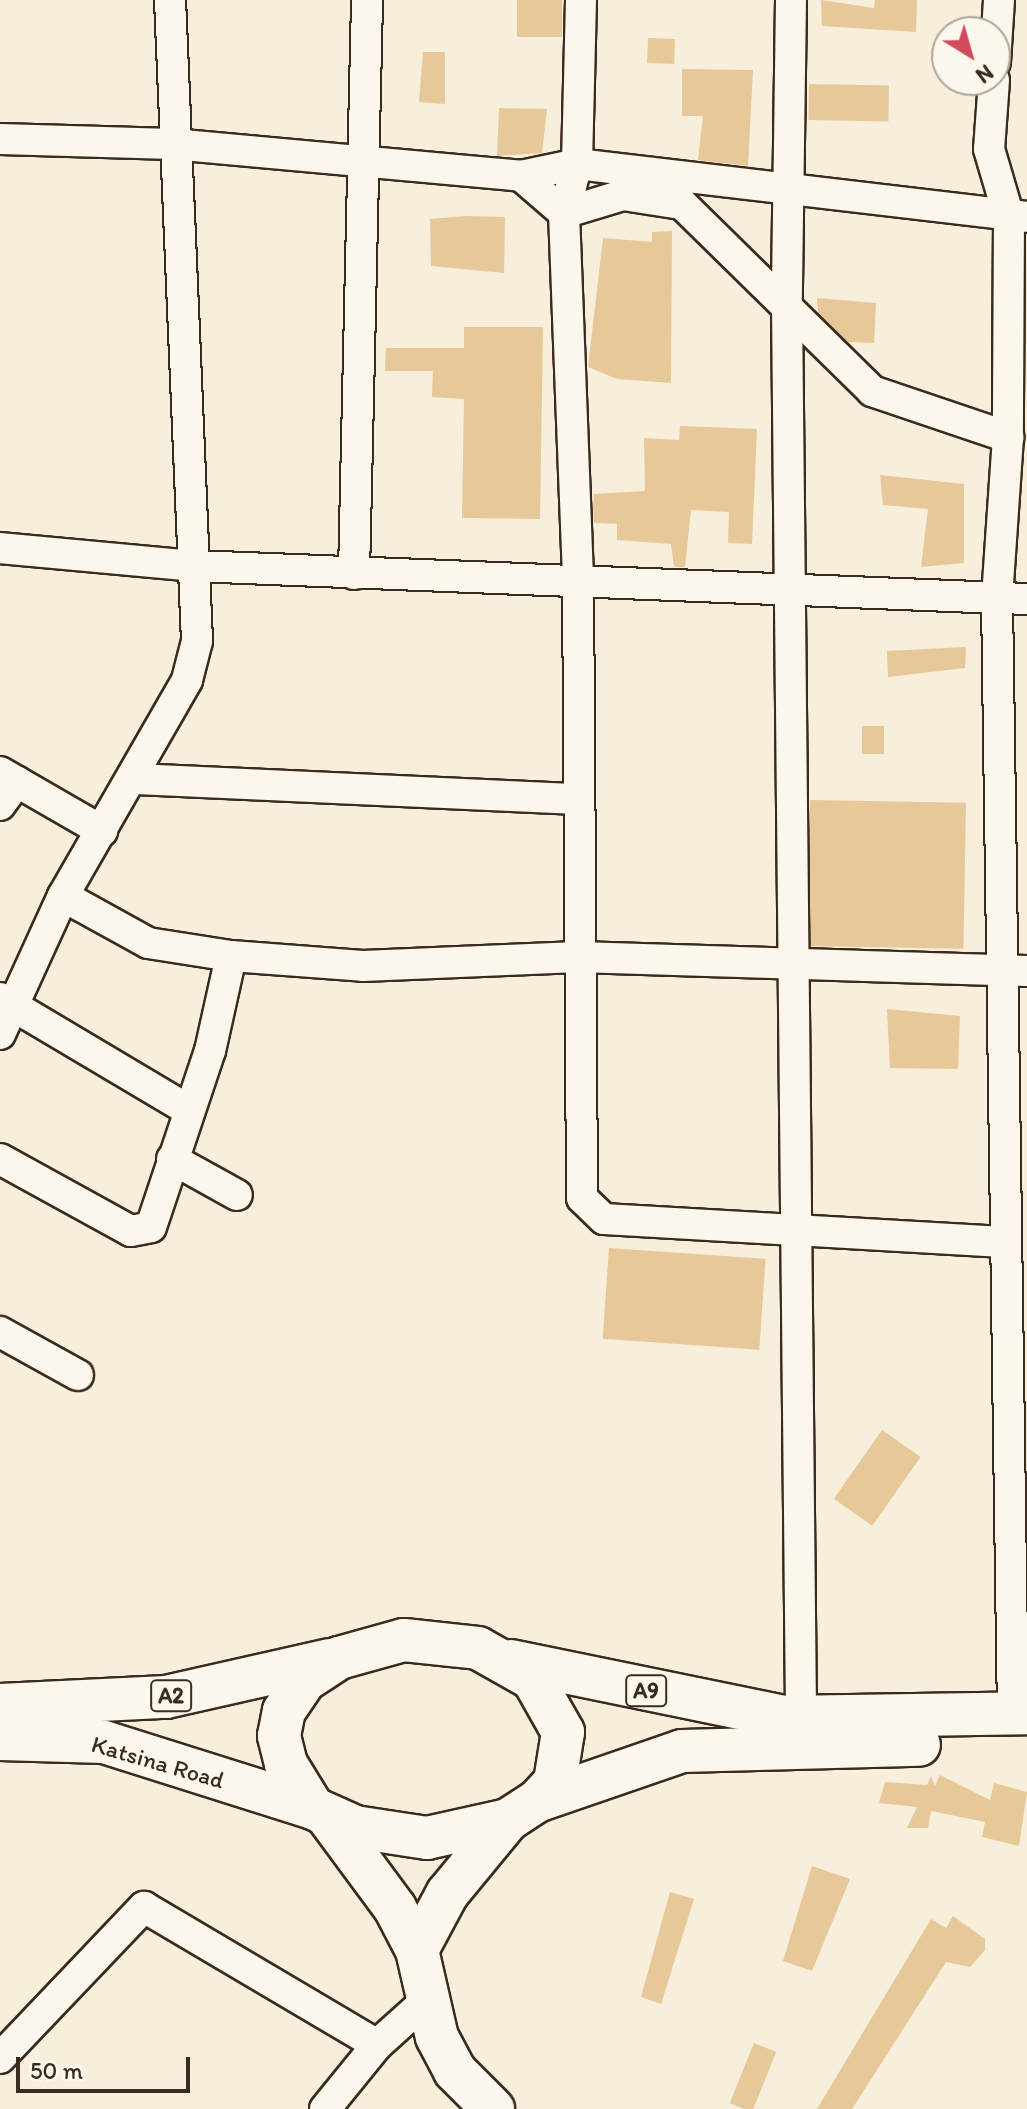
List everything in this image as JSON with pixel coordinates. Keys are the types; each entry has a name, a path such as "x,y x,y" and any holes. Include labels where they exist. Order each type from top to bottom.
{"highway":[{"name":"A2","path":"0,1705 166,1697 404,1640 478,1648 511,1661 552,1703 563,1732 555,1782 523,1810 447,1894 417,1950"},
{"name":"A2","path":"339,1658 304,1681 284,1711 279,1736 286,1764 320,1812 381,1885 417,1950 427,2000 455,2071 493,2109"},
{"name":"A9","path":"511,1661 801,1718 1022,1723"},
{"path":"320,1812 427,1838 523,1810 682,1751 1022,1723"},
{"name":"Katsina Road","path":"0,1739 104,1742 320,1812"}],"street":[{"path":"0,1034 6,1001 63,896 134,779 187,680 197,641 172,144 170,0"},
{"path":"354,574 367,0"},
{"path":"581,0 577,164 564,213 578,576 574,799 578,957 576,1175 591,1213 796,1233 1011,1234"},
{"path":"791,0 787,305 801,1718"},
{"path":"993,96 989,149 1018,217 997,598 1014,969 1011,1234 1022,1723"},
{"path":"0,139 172,144 521,176 577,164 787,194 1018,217"},
{"path":"521,176 564,213"},
{"path":"564,213 623,195 682,204 872,391 1008,437"},
{"path":"0,548 194,566 354,574 578,576 1027,599"},
{"path":"134,779 574,799"},
{"path":"6,786 102,831"},
{"path":"63,896 148,943 231,956 363,966 578,957 1014,969"},
{"path":"0,1159 142,1232 156,1216 231,956"},
{"path":"6,1001 187,1109"},
{"path":"172,1159 237,1195"},
{"path":"0,1332 78,1375"},
{"path":"0,2058 129,1915 144,1907 377,2045"},
{"path":"325,2109 377,2045 427,2000"}],"building":[{"path":"517,0 562,0 562,37 517,37"},
{"path":"821,0 874,8 875,0 917,0 916,32 822,26"},
{"path":"648,38 675,39 674,64 647,63"},
{"path":"423,52 445,52 445,104 419,102"},
{"path":"682,69 753,70 748,166 698,160 703,116 682,116"},
{"path":"809,84 889,85 888,121 808,120"},
{"path":"499,108 547,109 542,153 497,156"},
{"path":"505,217 504,273 431,266 430,219"},
{"path":"672,231 671,383 617,379 588,367 603,238 652,242 652,232"},
{"path":"817,298 876,303 874,343 848,342 818,313"},
{"path":"464,327 543,327 540,519 462,518 464,399 432,397 433,371 385,371 386,348 464,348"},
{"path":"680,426 757,429 752,544 728,543 729,512 691,510 685,567 674,567 671,544 617,540 617,524 594,523 593,504 594,494 645,491 644,438 679,440"},
{"path":"880,475 964,484 964,563 921,567 928,509 883,505"},
{"path":"966,647 965,668 888,677 887,651"},
{"path":"862,726 884,726 884,754 862,754"},
{"path":"810,800 966,803 963,949 807,946"},
{"path":"887,1009 960,1016 958,1069 890,1068"},
{"path":"609,1248 766,1259 759,1350 603,1339"},
{"path":"882,1430 921,1457 872,1526 834,1499"},
{"path":"940,1775 990,1800 994,1783 1027,1792 1019,1846 982,1837 985,1822 931,1811 928,1828 907,1828 917,1807 879,1803 885,1782 927,1785 931,1776 935,1786"},
{"path":"812,1866 850,1879 812,1971 783,1961"},
{"path":"670,1892 694,1899 661,2004 641,1997"},
{"path":"953,1916 985,1939 985,1950 970,1967 946,1962 852,2109 817,2109 931,1919 946,1928"},
{"path":"754,2043 776,2052 753,2109 730,2103"}]}
